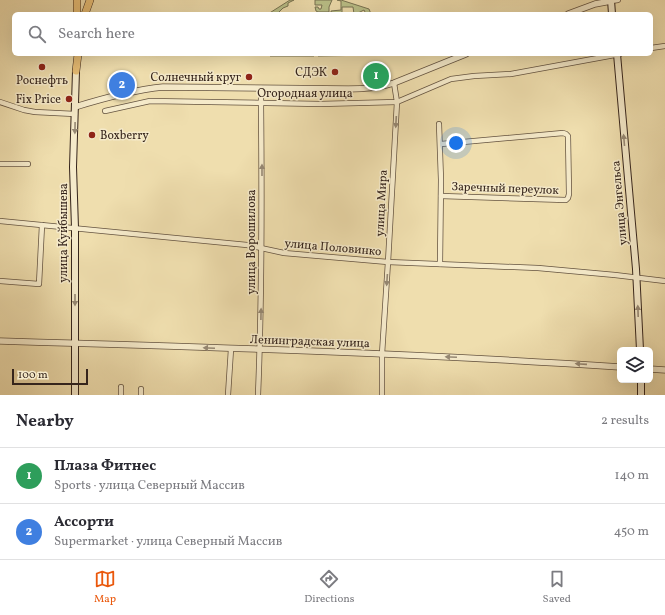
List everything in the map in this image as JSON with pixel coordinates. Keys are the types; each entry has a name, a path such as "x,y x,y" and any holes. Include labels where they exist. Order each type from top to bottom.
{"highway":[{"path":"77,0 77,12"},
{"path":"86,12 90,0"},
{"path":"76,71 77,56"}],"main road":[{"path":"612,12 613,0"},
{"name":"улица Энгельса","path":"618,56 637,278 640,347"},
{"name":"улица Куйбышева","path":"75,395 75,228 73,167 76,71"},
{"path":"641,383 641,395"}],"street":[{"path":"573,12 595,4 613,0"},
{"path":"653,48 665,46"},
{"path":"0,102 35,112 75,111 106,98 148,88 181,86 369,89 384,87 461,56"},
{"name":"Огородная улица","path":"105,111 150,101 320,104 397,102 451,79 511,74 607,56"},
{"name":"улица Мира","path":"382,395 382,354 397,102 394,83"},
{"name":"улица Ворошилова","path":"258,395 262,248 261,88"},
{"name":"Заречный переулок","path":"439,124 441,144 440,264"},
{"name":"Заречный переулок","path":"441,144 563,133 566,134 568,136 569,194 566,200 441,196"},
{"path":"0,164 28,164"},
{"name":"улица Половинко","path":"0,221 247,245 284,253 388,262 538,268 665,281"},
{"path":"0,281 39,284 42,226"},
{"name":"Ленинградская улица","path":"0,341 382,354 617,367"},
{"path":"228,395 231,349"},
{"path":"653,369 665,370"},
{"path":"121,387 121,395"},
{"path":"141,389 141,395"}],"green space":[{"path":"290,0 294,0 288,3 288,6 279,12 271,12"},
{"path":"315,0 332,0 329,7 329,12 316,11 315,7 321,9 322,5 315,5"},
{"path":"337,0 341,0 369,9 370,12 365,12 364,10 354,12 353,7 342,7 342,12 331,12 341,10 341,1"}],"place":[{"name":"Роснефть","path":"42,67"},
{"name":"СДЭК","path":"335,72"},
{"name":"Плаза Фитнес","path":"376,76"},
{"name":"Солнечный круг","path":"249,77"},
{"name":"Ассорти","path":"122,85"},
{"name":"Fix Price","path":"69,99"},
{"name":"Boxberry","path":"92,135"}]}
